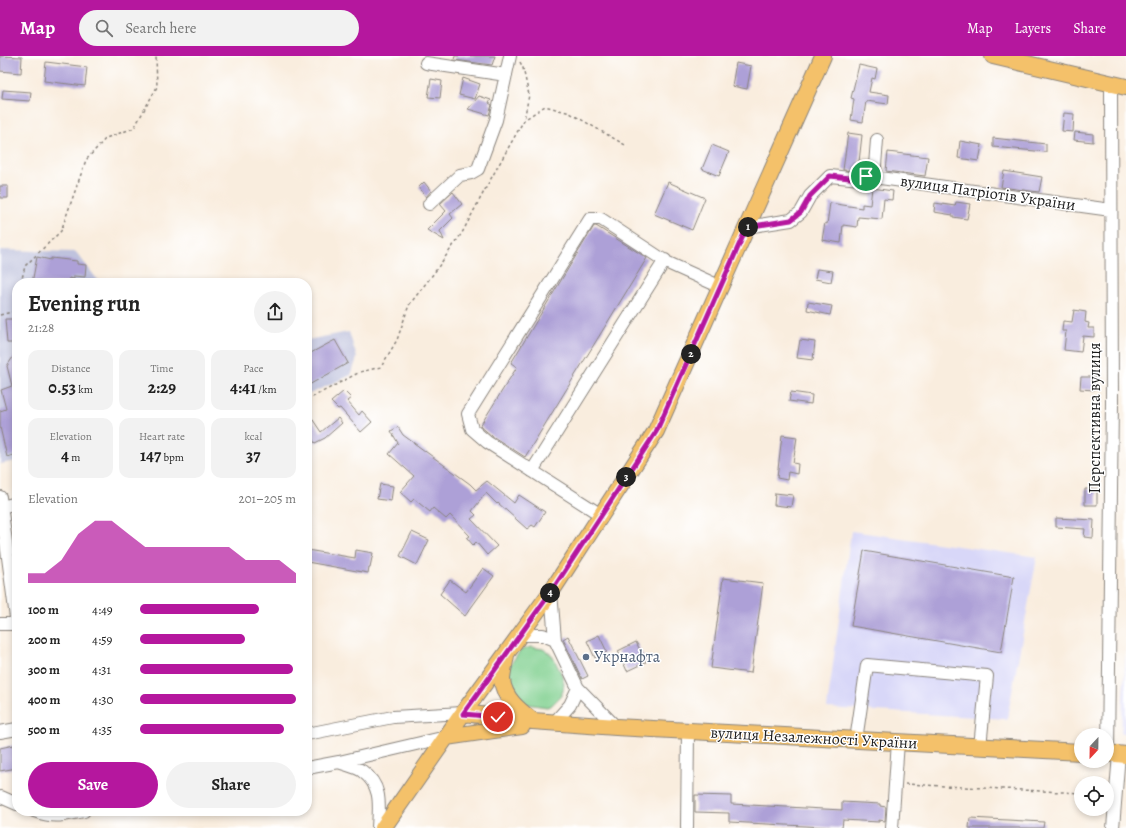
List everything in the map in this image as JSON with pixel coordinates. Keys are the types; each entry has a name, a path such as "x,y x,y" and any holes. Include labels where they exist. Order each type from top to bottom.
{"main road":[{"path":"383,828 446,737 551,592 656,432 823,56"},
{"path":"993,56 1032,60 1118,85"},
{"path":"506,653 502,680 506,693 517,709 545,722"},
{"name":"вулиця Незалежності України","path":"463,714 616,727 1074,752"},
{"name":"вулиця Незалежності України","path":"446,737 545,722"}],"street":[{"path":"429,204 460,175 471,174 478,169 496,120 506,75 515,59"},
{"path":"426,63 506,75"},
{"name":"Перспективна вулиця","path":"1113,828 1115,754 1111,210 1118,85"},
{"path":"870,177 877,140"},
{"name":"вулиця Патріотів України","path":"747,227 791,220 801,212 810,196 830,176 860,179 870,177 1111,210"},
{"path":"601,515 487,442 472,429 468,414 590,219 601,219 665,260 721,287"},
{"path":"532,471 665,260"},
{"path":"12,503 1,502 5,561 12,598"},
{"path":"551,592 555,640 578,688 616,727"},
{"path":"0,624 12,624"},
{"path":"519,635 543,635 555,640"},
{"path":"856,740 868,665 987,676 980,747"},
{"path":"545,722 570,705 578,688"},
{"name":"вулиця Незалежності України","path":"312,733 393,717 463,714"},
{"path":"0,732 12,730"},
{"path":"687,828 688,731"},
{"name":"вулиця Незалежності України","path":"312,767 446,737"},
{"path":"892,828 898,742"},
{"path":"339,762 361,771 374,784 379,798 378,828"},
{"path":"0,797 12,795"},
{"path":"0,797 12,802"},
{"path":"50,816 60,816"}],"path":[{"path":"22,278 25,266 61,231 86,160 106,138 134,128 157,87 156,56"},
{"path":"312,397 360,372 380,367 397,340 409,306 462,233 524,120 529,96 523,68 515,59"},
{"path":"524,120 545,106 570,113 625,145"},
{"path":"0,315 12,312"},
{"path":"906,784 1074,793"}],"shaded area":[{"path":"0,250 76,252 96,278 12,278 12,462 0,464"},
{"path":"349,332 357,358 351,375 312,393 312,339"},
{"path":"851,531 1037,557 1007,719 827,708"},
{"path":"1126,648 1126,733 1121,733"}],"green space":[{"path":"531,647 543,649 552,655 562,675 564,684 563,691 560,697 552,705 547,707 526,704 520,701 512,689 509,679 509,666 521,650"}],"building":[{"path":"0,56 22,57 21,73 0,71"},
{"path":"455,56 495,56 492,65 454,60"},
{"path":"46,62 87,67 85,86 44,81"},
{"path":"736,63 751,66 747,89 732,86"},
{"path":"859,65 877,69 875,79 872,78 869,92 889,95 888,104 866,101 863,122 851,120 854,99 851,98"},
{"path":"463,78 480,84 475,99 459,95"},
{"path":"431,79 442,81 440,98 428,97"},
{"path":"3,90 31,92 30,101 2,99"},
{"path":"479,96 491,100 489,103 492,105 489,115 468,109"},
{"path":"1064,113 1074,114 1073,132 1062,131"},
{"path":"1075,132 1093,134 1093,142 1074,140"},
{"path":"848,133 862,135 858,171 843,170"},
{"path":"993,138 1046,144 1046,152 993,147"},
{"path":"960,141 982,145 979,161 958,158"},
{"path":"712,145 729,152 719,176 702,169"},
{"path":"888,152 928,157 925,176 886,171"},
{"path":"1004,171 1042,177 1039,192 1001,187"},
{"path":"424,182 431,191 426,197 419,187"},
{"path":"668,182 705,198 692,230 654,214"},
{"path":"0,186 8,186 8,198 0,198"},
{"path":"872,188 893,191 892,200 884,199 882,219 858,217 857,227 843,225 841,243 822,240 825,223 827,224 830,203 862,208 862,204 870,205"},
{"path":"453,192 462,204 450,214 453,218 440,231 444,240 427,230 446,211 440,204"},
{"path":"956,202 970,204 967,219 934,212 935,203 955,206"},
{"path":"594,226 647,258 525,457 492,436 480,426 517,367 511,363"},
{"path":"37,257 51,260 51,258 77,261 77,264 86,265 85,277 74,276 74,278 33,278"},
{"path":"817,269 833,271 831,282 815,279"},
{"path":"808,302 832,306 830,315 807,310"},
{"path":"1074,310 1086,312 1085,322 1089,323 1088,328 1094,328 1094,337 1083,336 1081,352 1064,350 1066,331 1062,331 1063,321 1072,322"},
{"path":"5,319 12,319 12,343 7,343"},
{"path":"335,340 348,363 312,383 312,352"},
{"path":"800,340 815,342 813,360 797,358"},
{"path":"12,358 12,386 7,366"},
{"path":"1081,377 1095,377 1094,390 1080,389"},
{"path":"12,386 12,456 7,457 0,427 0,411 6,409 1,390"},
{"path":"344,391 351,398 347,401 359,415 362,411 372,422 361,432 340,408 338,409 331,402"},
{"path":"791,392 812,395 811,404 789,401"},
{"path":"312,418 321,432 338,418 342,423 325,438 315,443 312,438"},
{"path":"398,427 403,435 476,490 487,481 514,503 519,495 545,512 535,527 532,525 527,529 486,493 472,511 476,515 471,519 497,546 487,555 476,542 473,545 467,538 470,536 450,515 446,519 433,508 430,512 414,499 411,502 400,492 414,476 389,454 398,443 391,431"},
{"path":"782,435 797,437 793,463 798,464 797,474 788,472 787,480 777,478"},
{"path":"380,484 393,486 391,501 377,499"},
{"path":"1085,489 1097,489 1097,505 1085,505"},
{"path":"775,493 793,495 791,507 774,505"},
{"path":"1056,518 1094,520 1093,538 1084,537 1085,529 1056,527"},
{"path":"412,532 429,540 417,565 400,556"},
{"path":"356,550 373,553 368,573 312,563 312,551 355,558"},
{"path":"864,551 1014,577 1001,652 851,626"},
{"path":"483,568 494,576 465,616 440,594 450,580 466,592"},
{"path":"723,578 763,583 751,673 711,668"},
{"path":"599,635 607,652 595,658 587,641"},
{"path":"568,636 588,676 582,679 563,639"},
{"path":"636,642 646,662 627,671 618,651"},
{"path":"12,745 12,769 0,771 0,748"},
{"path":"695,795 731,796 731,804 842,810 842,802 880,804 880,806 886,807 885,821 843,820 842,828 729,822 729,813 695,812"},
{"path":"970,818 1044,822 1043,828 969,828"}],"place":[{"name":"Укрнафта","path":"586,657"}],"route":[{"path":"498,717 463,714 551,592 656,432 747,227 791,220 801,212 810,196 830,176 860,179 866,176"}]}
